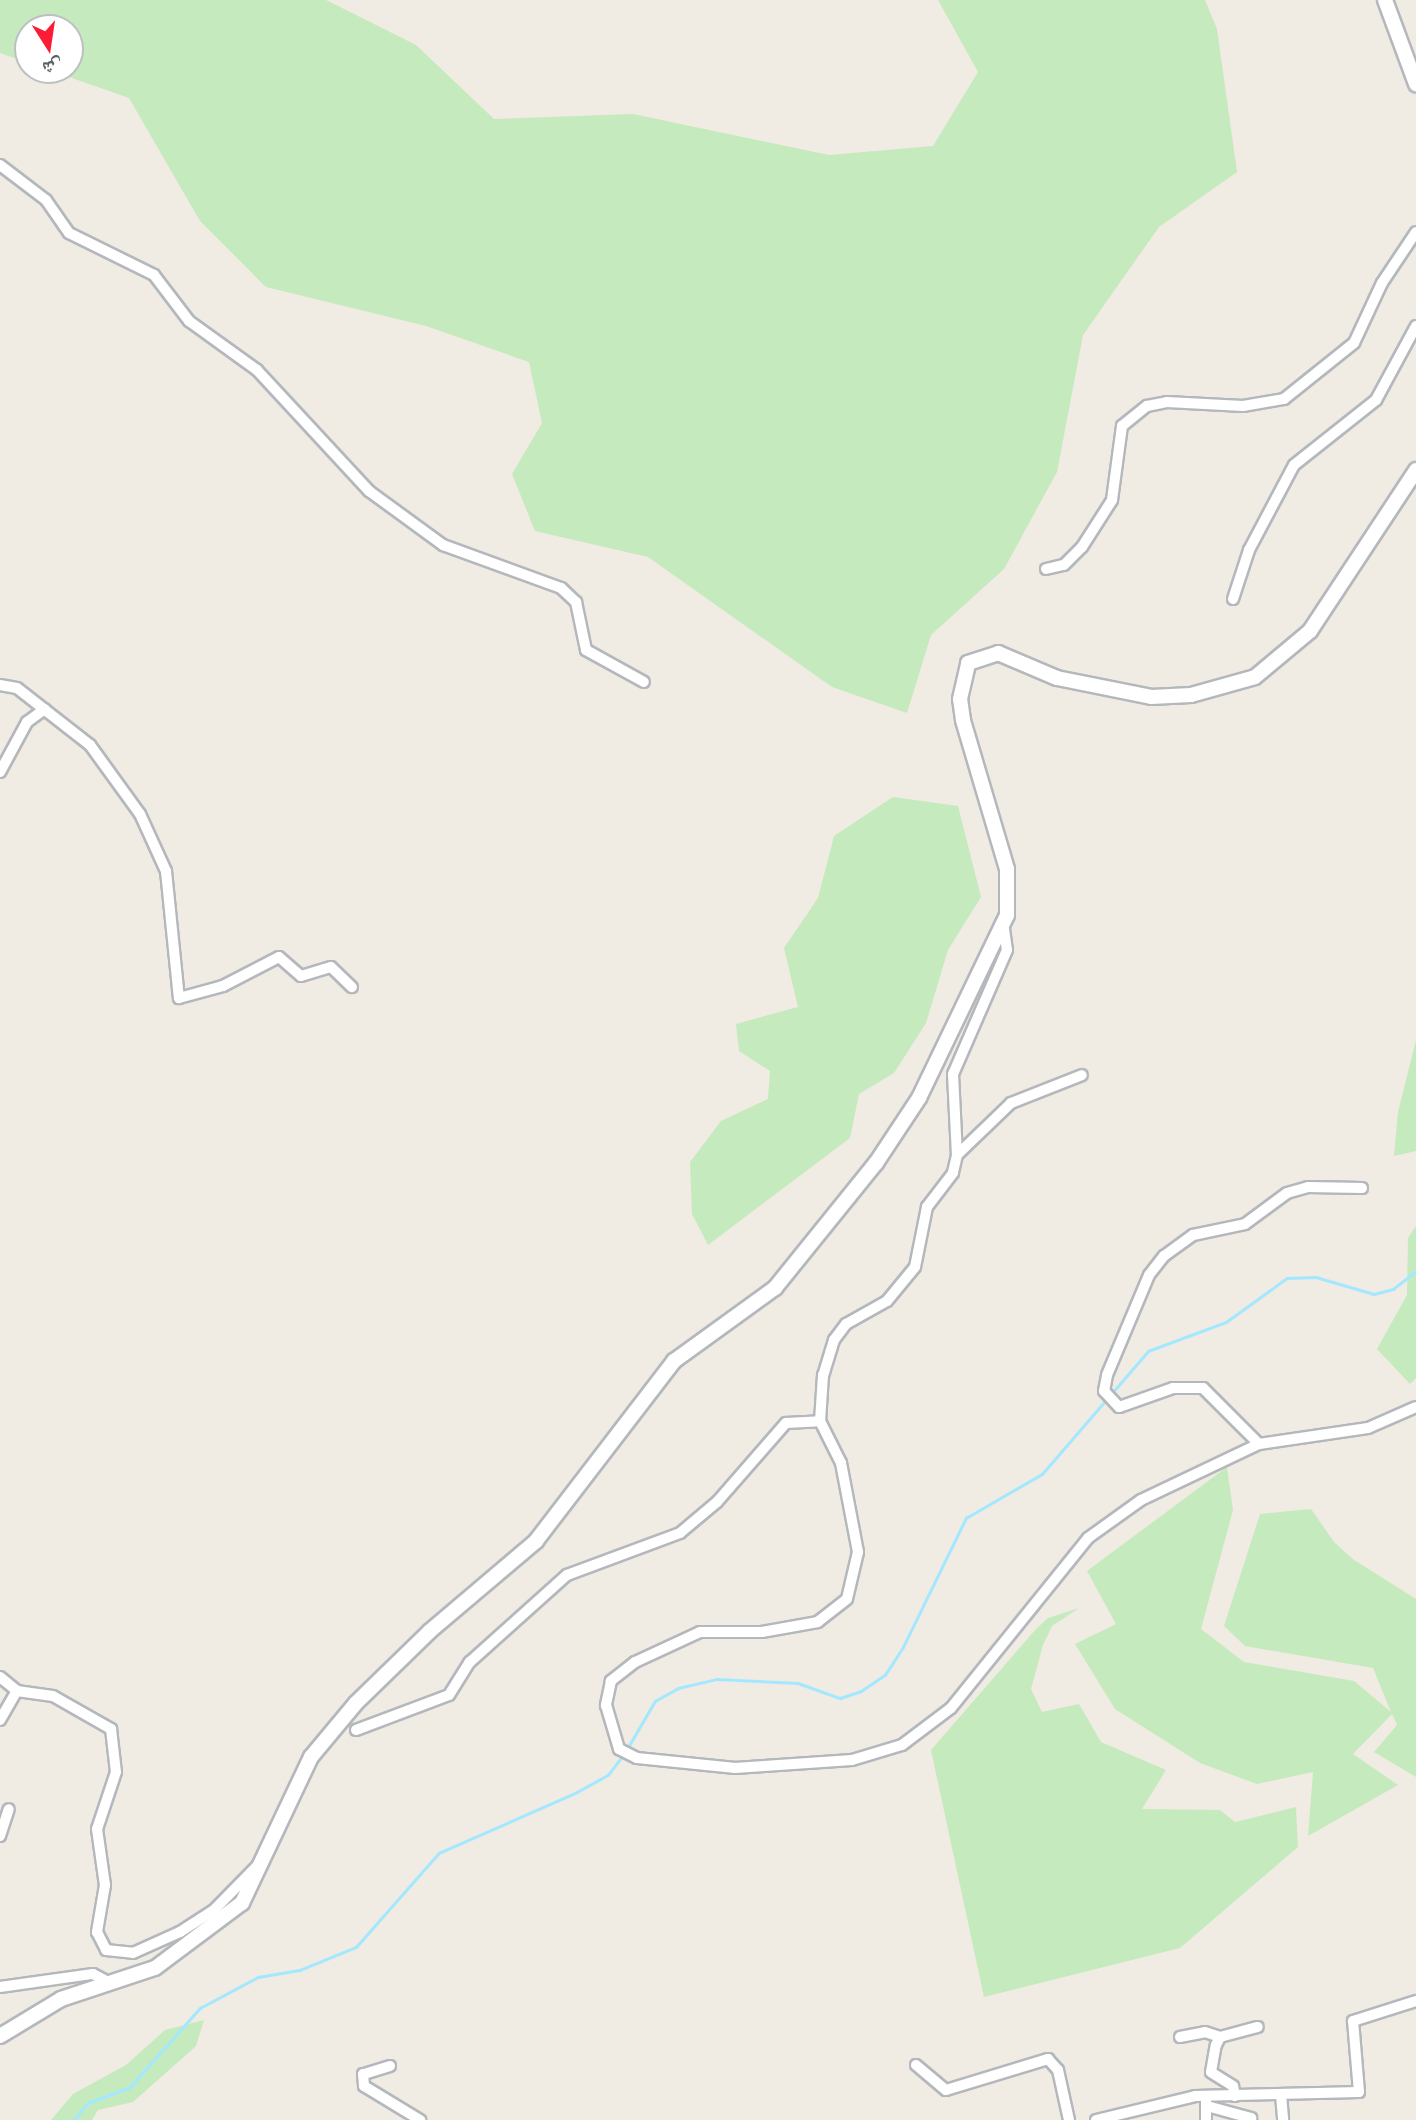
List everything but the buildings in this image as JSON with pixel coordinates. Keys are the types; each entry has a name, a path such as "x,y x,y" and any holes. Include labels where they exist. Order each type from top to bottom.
{"main road":[{"path":"1385,0 1416,84"},
{"path":"0,2036 41,2009 108,1982 155,1968 182,1954 242,1903 265,1860 311,1757 356,1703 430,1631 536,1541 674,1361 775,1288 847,1199 919,1098 1004,929 1007,869 961,706 968,663 998,653 1056,678 1151,697 1191,695 1255,677 1311,631 1416,470"}],"street":[{"path":"0,165 46,200 74,237 154,275 189,321 257,370 369,491 443,545 561,588 576,601 586,650 644,682"},
{"path":"1046,569 1065,565 1082,547 1112,500 1122,426 1147,406 1167,402 1243,406 1284,399 1354,342 1382,283 1416,232"},
{"path":"1233,599 1244,562 1294,465 1376,400 1416,326"},
{"path":"0,685 17,688 45,709 105,763 159,850 166,871 179,998 223,986 279,957 301,976 331,967 352,987"},
{"path":"0,772 27,722 45,709"},
{"path":"1004,929 1007,950 953,1074 957,1155 953,1172 927,1207 915,1267 887,1301 846,1324 834,1340 823,1375 820,1421 841,1463 858,1552 847,1599 818,1622 762,1632 700,1632 635,1662 611,1681 606,1704 619,1749 637,1758 757,1768 852,1760 902,1745 951,1708 1088,1538 1186,1474 1259,1444 1368,1429 1416,1407"},
{"path":"957,1155 1011,1102 1082,1075"},
{"path":"1259,1444 1202,1388 1173,1388 1119,1407 1104,1391 1144,1286 1164,1256 1193,1235 1245,1224 1287,1193 1308,1187 1362,1188"},
{"path":"356,1730 449,1695 470,1661 567,1575 680,1533 717,1502 786,1423 820,1421"},
{"path":"0,1677 16,1690 41,1691 111,1729 116,1772 97,1829 105,1885 97,1932 106,1950 134,1953 180,1933 214,1910 265,1860"},
{"path":"0,1720 16,1690"},
{"path":"0,1836 9,1810"},
{"path":"0,1987 93,1974 108,1982"},
{"path":"1096,2120 1156,2102 1206,2101 1235,2096 1359,2092 1353,2021 1416,2001"},
{"path":"1181,2037 1205,2032 1220,2037 1258,2027"},
{"path":"1220,2037 1211,2071 1233,2086 1235,2096"},
{"path":"916,2065 946,2090 1048,2059 1058,2070 1069,2120"},
{"path":"390,2066 363,2074 365,2086 420,2120"},
{"path":"1281,2095 1283,2120"},
{"path":"1206,2101 1251,2118"},
{"path":"1206,2101 1206,2120"}],"green space":[{"path":"0,0 326,0 416,45 494,119 633,114 829,155 933,146 978,72 938,0 1205,0 1217,29 1237,172 1159,227 1083,335 1057,472 1004,569 931,635 907,713 832,687 648,557 535,531 512,474 542,423 529,362 426,326 266,287 200,221 129,98 84,82 84,14 14,14 14,58 0,53"},
{"path":"893,797 958,806 981,897 948,950 926,1023 894,1073 859,1094 850,1138 708,1245 692,1214 690,1162 721,1121 768,1099 770,1071 739,1051 736,1024 798,1007 784,948 818,898 834,836"},
{"path":"1416,1040 1416,1151 1394,1156 1398,1112"},
{"path":"1416,1226 1416,1378 1410,1384 1377,1349 1407,1295 1408,1238"},
{"path":"1227,1467 1233,1510 1201,1629 1244,1662 1354,1681 1391,1712 1373,1668 1245,1646 1224,1626 1260,1514 1311,1509 1334,1542 1354,1560 1416,1599 1416,1777 1374,1752 1397,1725 1392,1714 1353,1754 1398,1785 1308,1836 1313,1772 1257,1784 1200,1763 1115,1709 1075,1644 1116,1624 1087,1571"},
{"path":"1079,1608 1052,1626 1043,1645 1031,1689 1042,1712 1079,1704 1101,1742 1166,1770 1142,1809 1220,1810 1235,1822 1296,1807 1298,1847 1180,1948 984,1997 931,1750 1036,1629 1048,1618"},
{"path":"204,2020 196,2046 133,2102 98,2110 92,2120 51,2120 73,2094 126,2065 165,2030"}],"waterway":[{"path":"627,1749 655,1701 678,1688 716,1679 798,1683 840,1698 861,1691 885,1675 903,1647 966,1518 1042,1474 1148,1351 1226,1322 1287,1278 1316,1277 1374,1294 1393,1289 1416,1271"},
{"path":"74,2120 88,2103 130,2087 200,2008 258,1977 300,1970 356,1947 439,1853 577,1792 608,1775 623,1755"}]}
